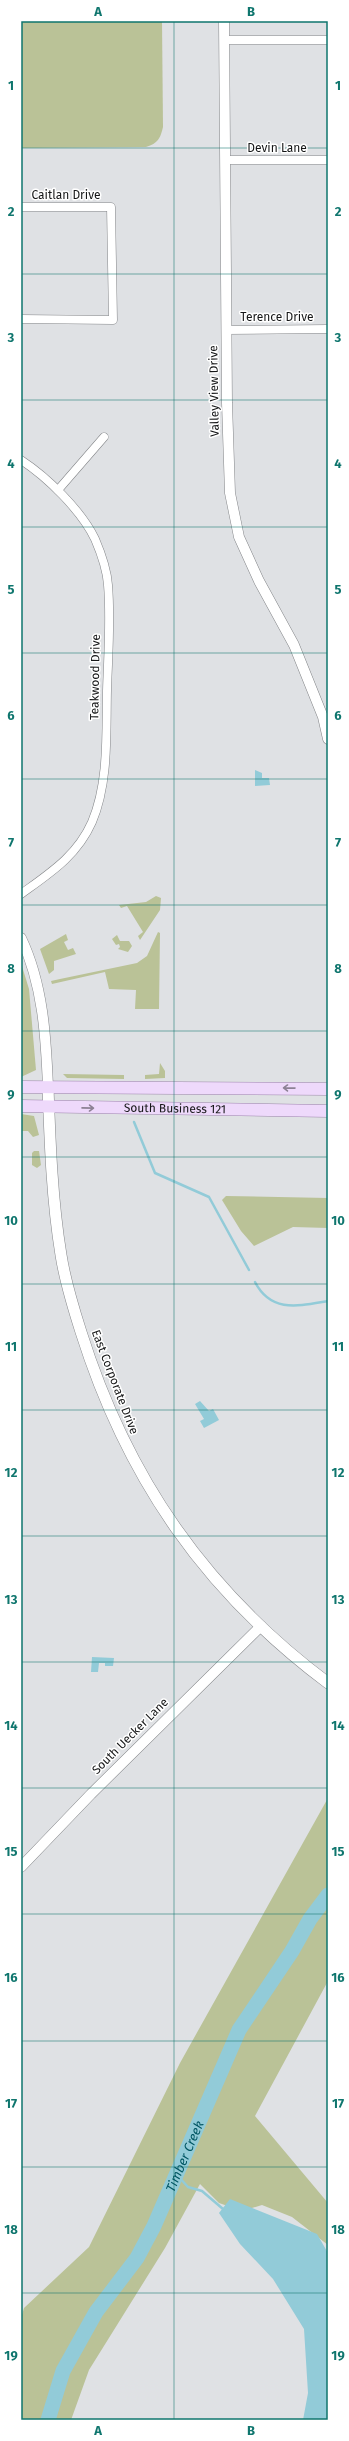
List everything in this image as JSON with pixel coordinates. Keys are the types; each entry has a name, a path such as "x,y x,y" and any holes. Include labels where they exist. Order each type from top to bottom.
{"main road":[{"name":"South Business 121","path":"21,1087 328,1089"},
{"name":"East Corporate Drive","path":"48,1087 53,1191 61,1256 76,1315 105,1400 124,1444 162,1511 188,1547 261,1626 294,1657 328,1683"},
{"name":"South Business 121","path":"21,1106 328,1111"}],"street":[{"name":"Valley View Drive","path":"224,21 226,330 229,464 234,516 239,537 250,563 294,645 323,717 328,739"},
{"path":"224,40 328,40"},
{"name":"Devin Lane","path":"225,160 328,160"},
{"name":"Caitlan Drive","path":"21,207 111,207 113,320 21,319"},
{"name":"Terence Drive","path":"226,330 328,329"},
{"path":"58,490 104,437"},
{"name":"Teakwood Drive","path":"21,460 58,490 94,538 103,559 108,584 106,723 101,792 92,822 73,853 66,861 21,894"},
{"path":"21,938 36,984 42,1015 48,1087"},
{"name":"South Uecker Lane","path":"21,1867 101,1784 261,1626"}],"green space":[{"path":"21,21 162,21 163,127 158,140 146,147 21,148"},
{"path":"156,896 161,898 160,910 140,940 138,936 143,932 127,906 121,908 119,905 146,902"},
{"path":"158,932 160,933 159,1009 135,1009 136,990 109,989 105,972 52,984 51,981 137,963 147,956"},
{"path":"66,934 68,940 64,942 68,950 73,948 76,954 54,961 54,970 49,974 40,949"},
{"path":"117,935 120,941 129,941 132,946 128,952 118,949 120,947 119,944 116,945 112,939"},
{"path":"21,963 29,989 36,1070 21,1077"},
{"path":"160,1063 165,1071 165,1078 145,1079 145,1075 159,1074"},
{"path":"63,1074 124,1075 124,1079 67,1078"},
{"path":"21,1114 34,1116 39,1135 33,1137 28,1131 21,1131"},
{"path":"34,1151 39,1151 41,1165 37,1168 32,1165 32,1153"},
{"path":"226,1196 328,1198 328,1228 293,1227 254,1246 241,1231 222,1200"},
{"path":"328,1798 328,1981 255,2116 328,2203 328,2245 292,2217 262,2205 242,2211 219,2203 200,2184 165,2248 89,2370 71,2420 21,2420 21,2318 24,2308 89,2247 180,2063"}],"water":[{"path":"255,770 262,773 262,778 269,778 270,785 255,786"},
{"path":"200,1401 209,1411 213,1409 219,1420 204,1428 200,1421 204,1419 195,1404"},
{"path":"92,1657 114,1658 113,1666 105,1666 105,1663 99,1663 98,1672 91,1672"},
{"path":"230,2199 317,2234 328,2253 328,2420 303,2420 308,2393 304,2329 273,2279 240,2244 219,2213"}],"waterway":[{"path":"134,1122 155,1173 209,1197 249,1270"},
{"path":"255,1282 269,1299 277,1303 296,1305 328,1301"},
{"name":"Timber Creek","path":"48,2420 63,2371 96,2312 137,2258 154,2226 239,2030 292,1951 310,1919 328,1895"},
{"path":"177,2175 188,2187 202,2191 223,2209"}]}
